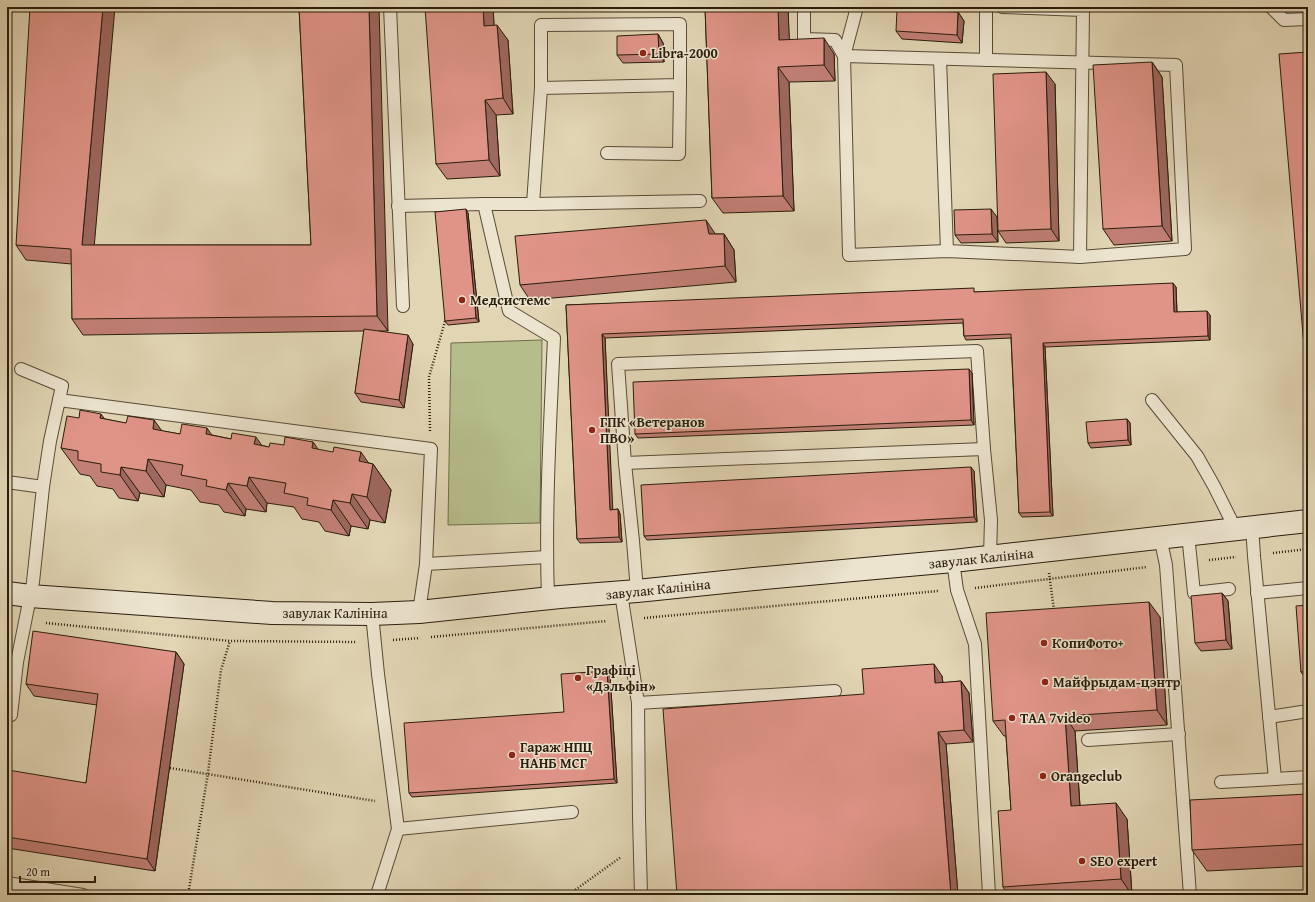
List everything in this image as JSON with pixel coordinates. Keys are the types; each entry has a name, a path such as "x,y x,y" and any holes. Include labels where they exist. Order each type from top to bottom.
{"street":[{"name":"завулак Калініна","path":"7,593 30,596 272,613 372,614 419,612 548,598 629,592 953,561 1243,527 1308,521"}],"lane":[{"path":"390,7 403,306"},
{"path":"804,7 804,39 835,40 844,56"},
{"path":"844,56 1176,65 1185,249 1080,257 947,251 849,255 844,56 857,7"},
{"path":"986,7 986,60"},
{"path":"1002,7 1083,10 1080,257"},
{"path":"1271,7 1284,20 1308,19"},
{"path":"534,204 541,88 541,25 680,24 679,154 607,153"},
{"path":"940,59 947,251"},
{"path":"541,88 680,85"},
{"path":"398,206 700,201"},
{"path":"484,204 509,311 554,338 547,486 548,598"},
{"path":"641,895 638,703 629,592 633,541 625,463 618,364 977,351 991,520 990,557"},
{"path":"11,714 17,662 30,596 50,441 62,386 54,381 22,369"},
{"path":"59,400 431,449 426,564 419,612"},
{"path":"1152,400 1197,456 1214,486 1243,527 1257,593 1275,779"},
{"path":"625,463 984,448"},
{"path":"7,482 43,487"},
{"path":"1188,534 1194,593 1229,589"},
{"path":"1160,537 1166,565 1190,895"},
{"path":"426,564 547,557"},
{"path":"953,561 957,590 975,644 989,895"},
{"path":"1257,593 1308,588"},
{"path":"372,614 398,829 377,895"},
{"path":"638,703 835,691"},
{"path":"1269,717 1308,711"},
{"path":"1088,740 1179,734"},
{"path":"1221,782 1308,777"},
{"path":"398,829 572,812"},
{"path":"7,883 83,895"}],"path":[{"path":"431,449 429,377 446,315"},
{"path":"1050,578 1055,617"},
{"path":"188,895 208,773 221,670 230,641"},
{"path":"170,768 394,804"},
{"path":"568,895 640,844"}],"green space":[{"path":"542,340 540,523 448,525 451,343"}],"building":[{"path":"30,7 103,7 82,245 311,245 299,7 369,7 377,316 72,319 71,249 16,245"},
{"path":"425,7 483,7 484,26 497,25 503,98 485,100 489,160 436,164"},
{"path":"705,7 778,7 779,40 824,38 824,65 778,67 783,196 712,198"},
{"path":"897,9 958,12 957,35 896,31"},
{"path":"658,34 659,54 617,55 617,36"},
{"path":"1308,52 1308,393 1279,54"},
{"path":"1152,62 1162,226 1103,229 1093,65"},
{"path":"1046,72 1051,229 998,231 993,74"},
{"path":"466,209 476,318 445,321 435,212"},
{"path":"991,209 992,234 955,235 954,210"},
{"path":"706,220 709,234 724,234 725,266 520,285 515,236"},
{"name":"ГПК «Ветеранов ПВО»","path":"1173,283 1174,312 1207,311 1208,336 1043,343 1050,512 1019,513 1011,334 964,336 963,319 602,334 610,510 618,509 619,537 577,539 566,305 974,288 974,292"},
{"path":"364,329 408,335 399,400 355,393"},
{"path":"969,369 971,420 635,434 633,382"},
{"path":"80,410 101,414 100,418 126,423 128,416 154,420 153,429 180,434 182,424 207,428 206,434 231,439 232,433 256,437 254,444 269,447 270,443 284,445 285,437 313,442 312,448 333,452 334,447 361,452 359,461 373,464 367,497 352,494 350,503 333,500 331,510 307,505 308,498 284,493 286,483 249,477 247,486 228,483 226,490 206,486 207,480 181,475 183,465 148,459 146,471 121,467 120,475 101,472 101,464 78,460 78,451 61,448 67,416 79,418"},
{"path":"1127,419 1128,440 1088,443 1086,422"},
{"path":"971,467 974,517 644,536 641,485"},
{"path":"1222,593 1226,640 1195,643 1191,596"},
{"path":"1149,602 1157,710 1065,716 1071,806 1116,803 1121,879 1003,887 998,811 1011,810 1005,720 993,721 986,613"},
{"path":"1308,605 1308,671 1301,672 1296,606"},
{"path":"33,631 176,652 147,859 7,837 8,770 86,783 98,694 26,684"},
{"path":"934,664 935,683 961,681 964,730 938,732 951,895 677,895 663,709 864,694 862,669"},
{"name":"Гараж НПЦ НАНБ МСГ","path":"607,671 614,779 409,793 404,723 564,712 561,674"},
{"path":"1308,794 1308,844 1192,850 1190,800"}],"place":[{"name":"Libra-2000","path":"643,53"},
{"name":"Медсистемс","path":"462,300"},
{"name":"ГПК «Ветеранов ПВО»","path":"592,430"},
{"name":"КопиФото+","path":"1044,643"},
{"name":"Графіці «Дэльфін»","path":"578,678"},
{"name":"Майфрыдам-цэнтр","path":"1045,682"},
{"name":"ТАА 7video","path":"1012,718"},
{"name":"Гараж НПЦ НАНБ МСГ","path":"512,755"},
{"name":"Orangeclub","path":"1043,776"},
{"name":"SEO expert","path":"1082,861"}]}
